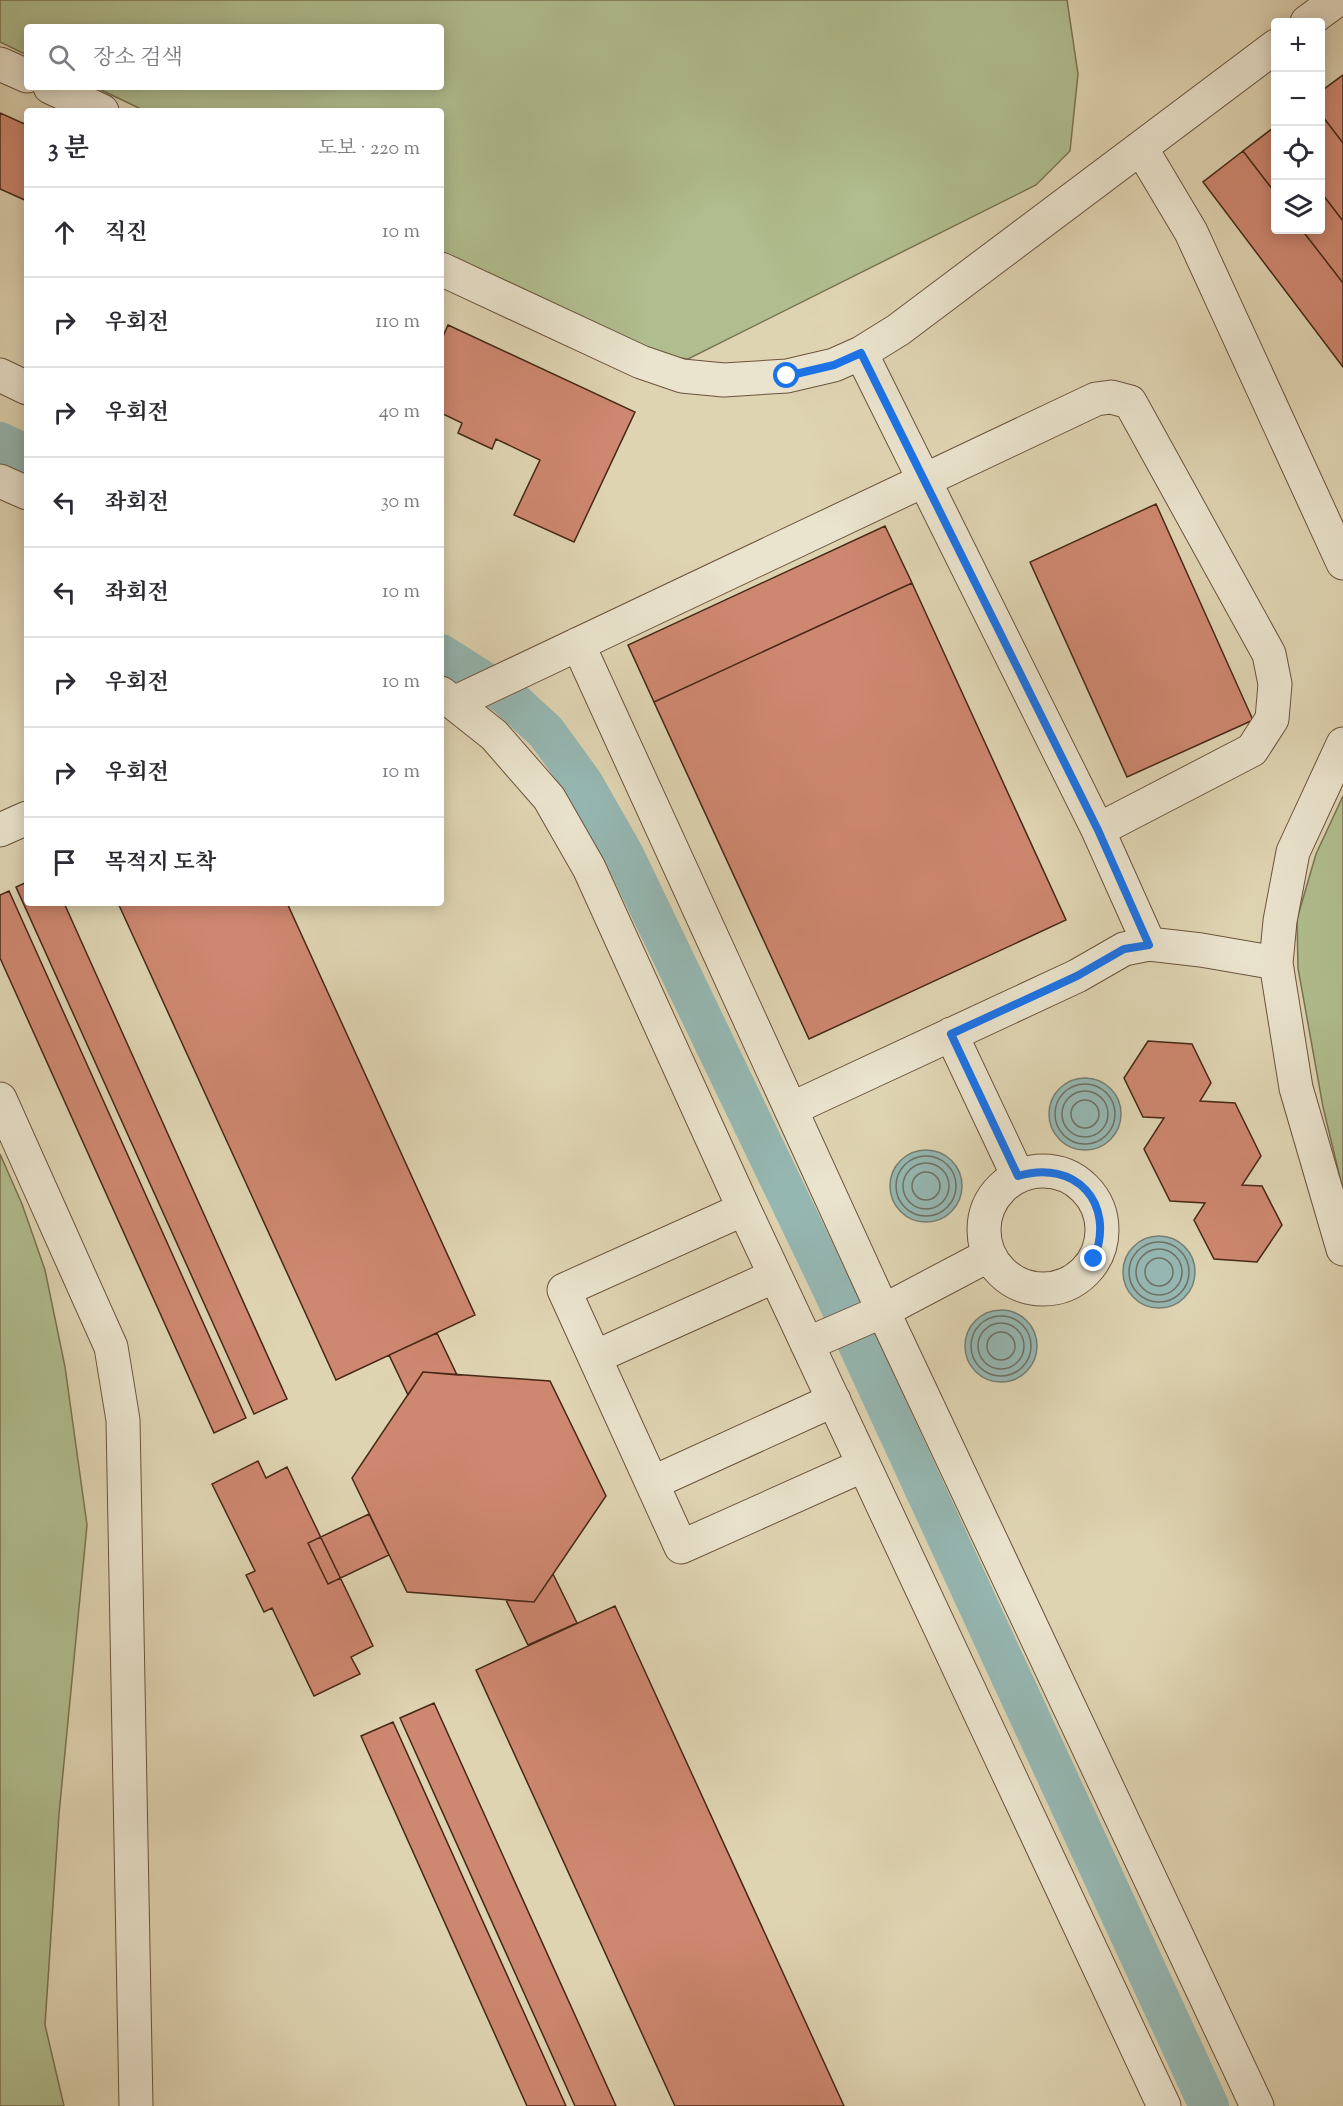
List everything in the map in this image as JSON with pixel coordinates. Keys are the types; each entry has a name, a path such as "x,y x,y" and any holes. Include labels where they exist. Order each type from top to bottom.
{"street":[{"path":"1312,18 1337,0"},
{"path":"444,270 641,362 682,376 724,380 787,376 834,365 861,353 898,330 1271,49"},
{"path":"0,64 24,75"},
{"path":"56,90 96,108"},
{"path":"1141,148 1191,232 1343,563"},
{"path":"861,353 1098,830 1149,945"},
{"path":"0,375 24,387"},
{"path":"1098,830 1252,750 1272,719 1275,684 1269,654 1130,402 1111,397 1096,399 578,644 448,698 494,735 549,798 589,868 776,1276 818,1339 834,1400 1164,2106"},
{"path":"0,481 24,492"},
{"path":"578,644 791,1109 874,1315 1257,2106"},
{"path":"1343,744 1293,852 1280,921 1276,963 1296,1089 1343,1249"},
{"path":"0,830 24,819"},
{"path":"791,1109 1077,976 1124,949 1149,945 1201,950 1276,963"},
{"path":"951,1034 1018,1176"},
{"path":"0,1099 111,1347 123,1420 136,2106"},
{"path":"1036,1171 1054,1172 1072,1178 1086,1190 1096,1205 1101,1223 1101,1242 1094,1259 1083,1274 1067,1284 1050,1289 1031,1288 1014,1281 999,1270 989,1255 984,1237 985,1218 992,1201 1003,1186 1018,1176 1036,1171"},
{"path":"744,1209 564,1290 681,1547 864,1465"},
{"path":"818,1339 874,1315 989,1255"},
{"path":"595,1357 776,1276"},
{"path":"652,1483 834,1400"}],"green space":[{"path":"0,0 1067,0 1078,74 1070,151 1036,185 688,359 656,355 444,253 444,108 139,108 101,90 444,90 444,24 24,24 24,54 0,42"},
{"path":"1343,796 1343,1190 1323,1107 1298,968 1297,919 1316,854"},
{"path":"0,1154 22,1204 45,1270 65,1367 87,1525 59,1814 45,2025 64,2106 0,2106"}],"water":[{"path":"1092,1078 1111,1088 1119,1100 1121,1114 1119,1128 1111,1140 1099,1148 1078,1150 1059,1140 1051,1128 1049,1107 1059,1088 1071,1080"},
{"path":"919,1150 933,1150 952,1160 962,1179 962,1193 952,1212 933,1222 919,1222 900,1212 890,1193 890,1179 900,1160"},
{"path":"1166,1236 1185,1246 1193,1258 1195,1272 1193,1286 1185,1298 1173,1306 1152,1308 1133,1298 1125,1286 1123,1265 1133,1246 1145,1238"},
{"path":"1008,1310 1027,1320 1035,1332 1037,1346 1035,1360 1027,1372 1015,1380 994,1382 975,1372 967,1360 965,1339 975,1320 987,1312"}],"building":[{"path":"1343,75 1343,143 1325,120 1325,88"},
{"path":"0,113 24,124 24,200 0,189"},
{"path":"1325,120 1343,143 1343,221 1325,198"},
{"path":"1271,130 1271,187 1243,151"},
{"path":"1243,151 1271,187 1271,234 1305,234 1343,283 1343,367 1203,182"},
{"path":"1325,198 1343,221 1343,283 1305,234 1325,234"},
{"path":"448,325 635,412 574,542 514,515 540,460 496,439 492,449 458,433 462,423 444,414 444,334"},
{"path":"1156,504 1253,720 1127,777 1030,562"},
{"path":"885,526 912,583 654,702 628,645"},
{"path":"912,583 1066,920 809,1039 654,702"},
{"path":"24,883 24,905 16,887"},
{"path":"9,891 246,1418 214,1433 0,958 0,895"},
{"path":"25,906 65,906 287,1399 254,1414"},
{"path":"119,906 288,906 475,1315 336,1380"},
{"path":"1148,1041 1192,1044 1211,1083 1200,1101 1235,1103 1261,1156 1242,1185 1262,1186 1282,1225 1257,1262 1214,1259 1194,1220 1205,1203 1170,1201 1144,1149 1164,1118 1143,1117 1124,1078"},
{"path":"437,1333 457,1375 423,1372 408,1395 389,1355"},
{"path":"423,1372 550,1381 606,1496 534,1602 407,1592 352,1478"},
{"path":"258,1461 266,1478 287,1467 373,1646 351,1657 360,1674 314,1696 272,1608 264,1612 246,1575 255,1571 212,1484"},
{"path":"369,1514 389,1555 328,1584 308,1543"},
{"path":"553,1574 577,1623 528,1645 506,1600 534,1602"},
{"path":"615,1606 844,2106 675,2106 476,1670"},
{"path":"434,1703 616,2106 575,2106 400,1718"},
{"path":"393,1722 566,2106 527,2106 361,1736"}],"waterway":[{"path":"0,442 24,454"},
{"path":"444,656 507,696 546,732 583,783 624,855 831,1286 1209,2106"}],"route":[{"path":"787,376 834,365 861,353 1098,830 1149,945 1124,949 1077,976 951,1034 1018,1176 1036,1171 1054,1172 1072,1178 1086,1190 1096,1205 1101,1223 1101,1242 1094,1259"}]}
